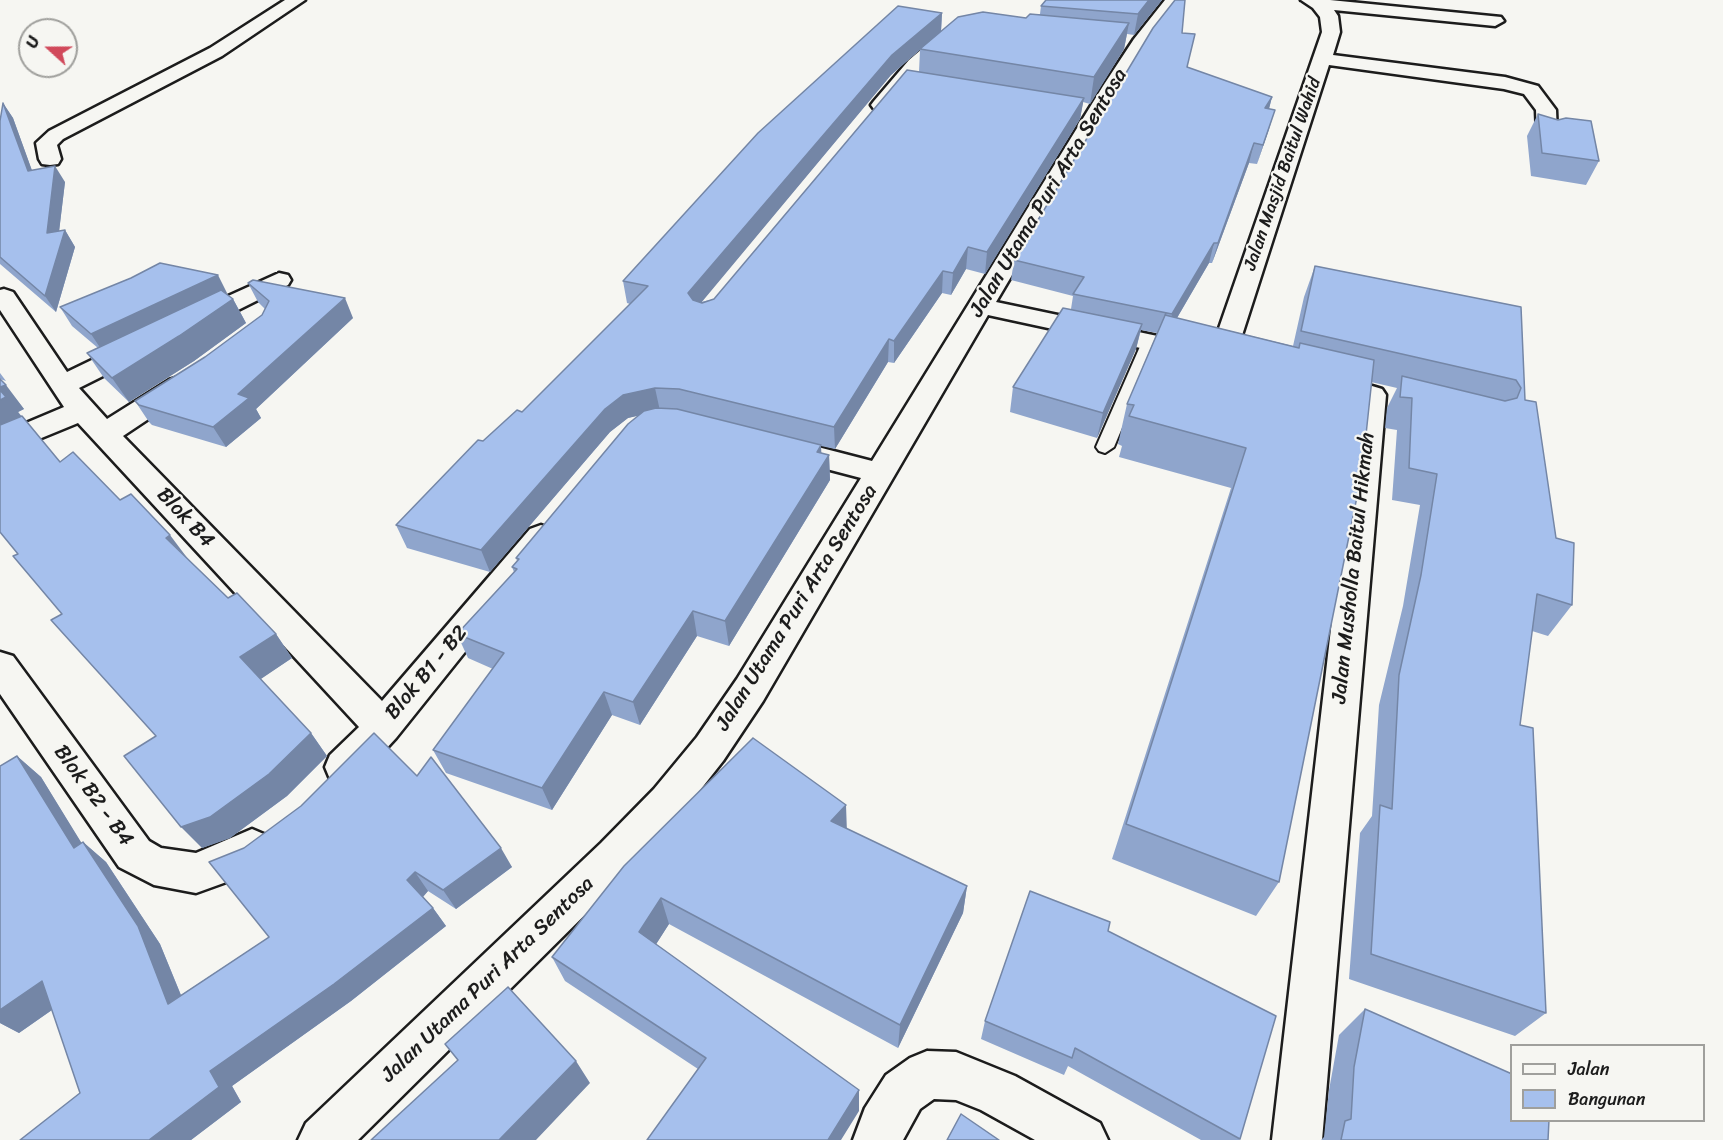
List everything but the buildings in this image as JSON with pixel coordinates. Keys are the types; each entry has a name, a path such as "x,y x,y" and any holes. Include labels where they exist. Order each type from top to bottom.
{"street":[{"path":"50,159 46,143 56,135 216,52 297,0"},
{"name":"Jalan Utama Puri Arta Sentosa","path":"323,1140 616,856 668,801 710,748 750,690 981,306 1086,111 1128,42 1174,0"},
{"path":"1314,2 1495,21"},
{"name":"Jalan Masjid Baitul Wahid","path":"1222,357 1322,59 1332,22 1314,2"},
{"path":"866,123 900,81 935,46 961,33 977,30"},
{"path":"185,46 216,52"},
{"path":"1322,59 1505,83 1531,90 1546,110 1547,134"},
{"path":"900,81 924,84"},
{"path":"62,385 279,280"},
{"name":"Blok B4","path":"4,297 62,385 82,410 382,727"},
{"path":"236,301 264,321"},
{"path":"981,306 1249,364"},
{"path":"105,434 195,375"},
{"name":"Jalan Musholla Baitul Hikmah","path":"1297,1140 1372,395"},
{"path":"0,445 82,410"},
{"path":"762,443 880,473"},
{"name":"Blok B1 - B2","path":"382,727 562,511"},
{"name":"Blok B2 - B4","path":"0,666 134,854 154,866 196,873 246,853 278,831"},
{"path":"318,794 382,727"},
{"path":"878,1140 882,1125 903,1092 927,1075 956,1076 998,1093 1083,1140"}],"lane":[{"path":"1106,447 1150,342"}]}
